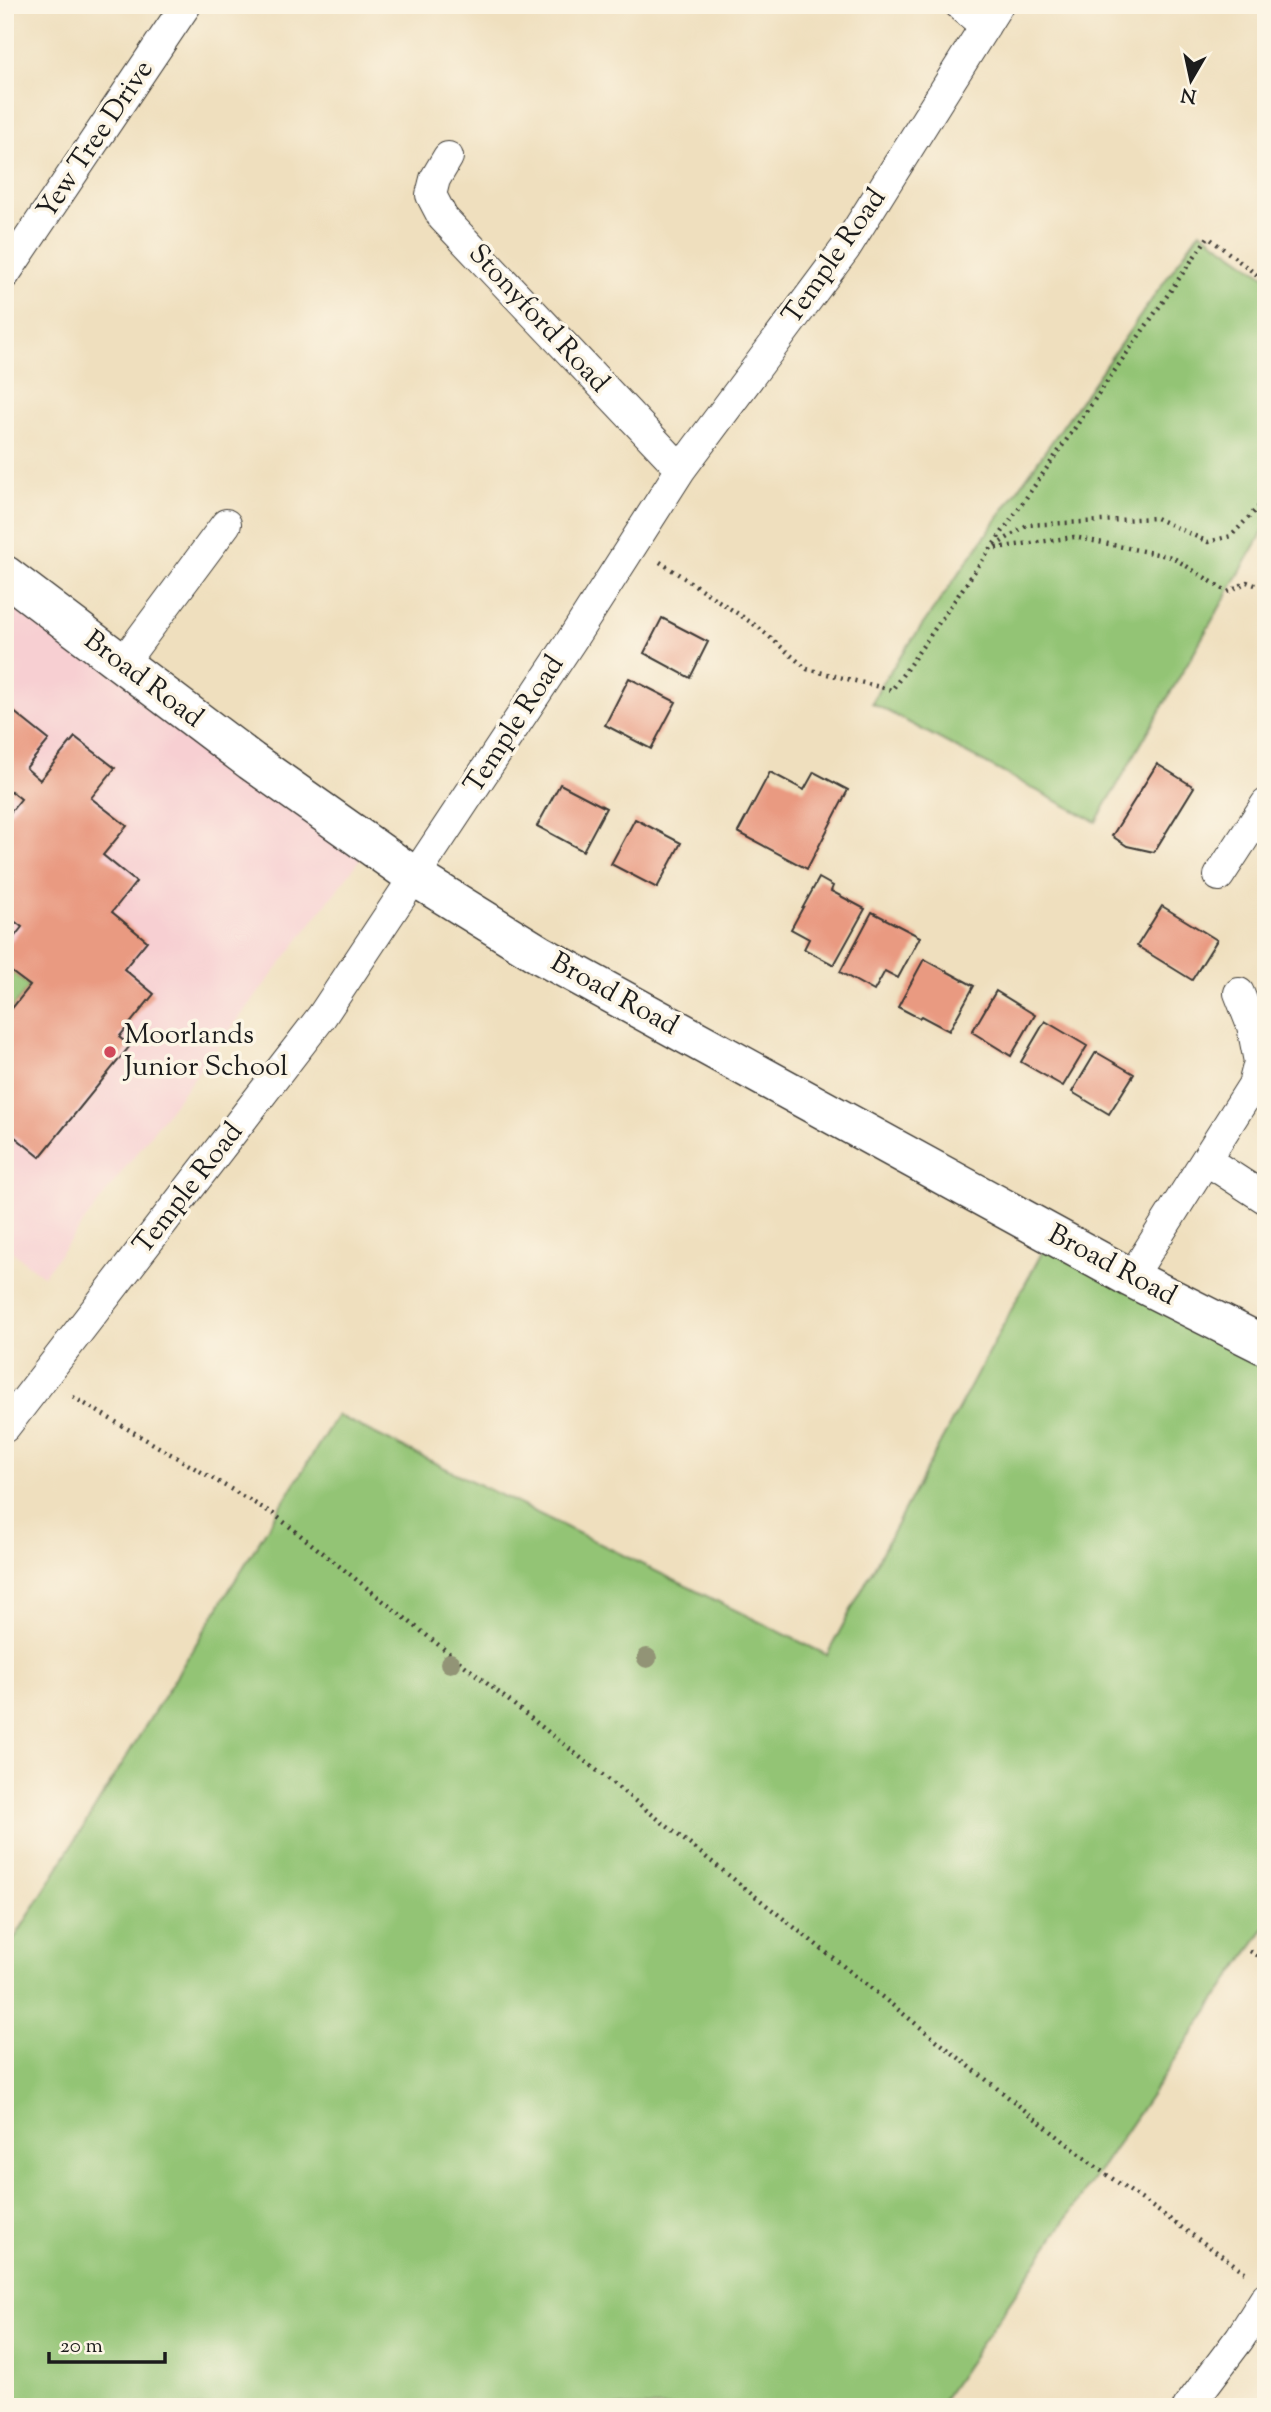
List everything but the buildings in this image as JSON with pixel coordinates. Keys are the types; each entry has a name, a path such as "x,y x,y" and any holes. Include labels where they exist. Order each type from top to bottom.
{"street":[{"name":"Yew Tree Drive","path":"5,274 186,5"},
{"path":"960,5 991,16"},
{"name":"Temple Road","path":"5,1427 322,1016 681,469 845,249 991,16"},
{"name":"Stonyford Road","path":"448,157 435,179 431,195 443,218 681,469"},
{"path":"122,664 225,523"},
{"name":"Broad Road","path":"5,575 251,761 415,877 539,954 1131,1278 1266,1346"},
{"path":"1219,876 1266,804"},
{"path":"1131,1278 1253,1086 1259,1062 1252,1026 1239,993"},
{"path":"1206,1160 1266,1199"},
{"path":"1188,2407 1240,2338 1260,2288"}],"path":[{"path":"633,544 758,627 807,669 892,690 1208,237 1266,282"},
{"path":"991,549 1027,525 1156,518 1208,541 1231,536 1266,499"},
{"path":"991,549 1074,537 1172,557 1228,592 1247,582 1266,589"},
{"path":"42,1379 275,1515 1100,2170 1260,2288"},
{"path":"1250,1951 1266,1960"}],"shaded area":[{"name":"Moorlands Junior School","path":"5,578 362,857 43,1276 5,1246"}],"green space":[{"path":"1200,231 1266,277 1266,527 1096,822 872,703 881,684"},
{"path":"5,967 30,986 5,1017"},
{"path":"1046,1245 1266,1367 1266,1926 938,2407 5,2407 5,1954 337,1415 827,1655"}],"place":[{"name":"Moorlands Junior School","path":"110,1052"}]}
